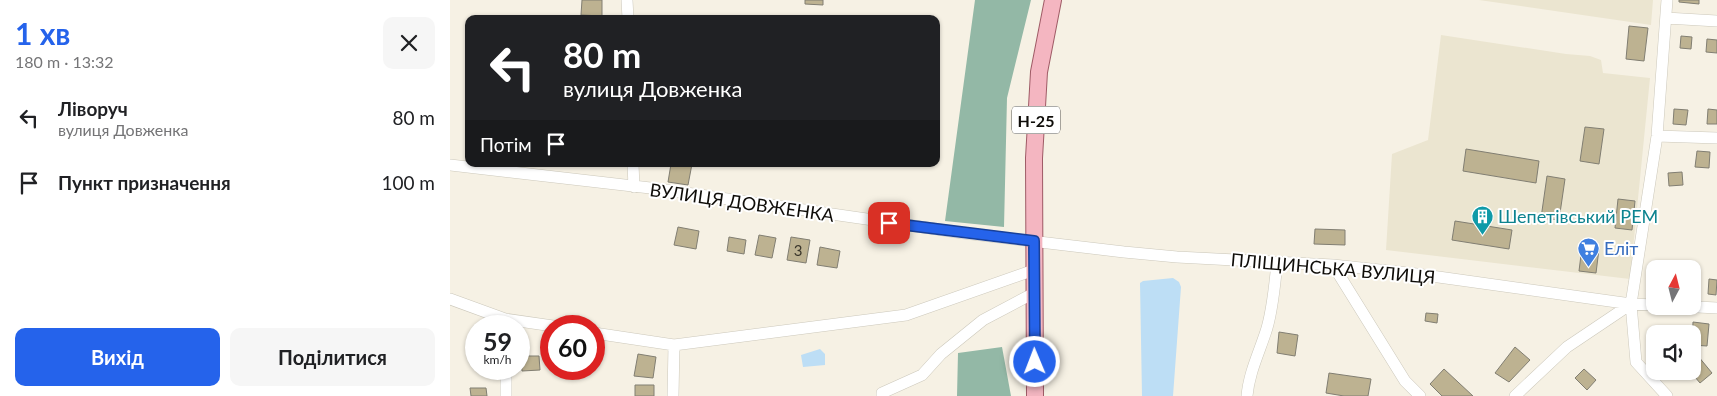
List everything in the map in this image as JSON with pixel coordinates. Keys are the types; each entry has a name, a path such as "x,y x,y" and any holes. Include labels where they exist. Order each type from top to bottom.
{"main road":[{"name":"Н-25","path":"1035,396 1034,158 1039,72 1053,0"}],"street":[{"path":"627,0 628,15"},
{"path":"1666,396 1636,362 1631,304 1657,136 1667,0"},
{"path":"1666,18 1717,21"},
{"path":"1657,136 1717,138"},
{"name":"ВУЛИЦЯ ДОВЖЕНКА","path":"450,165 465,167"},
{"name":"ВУЛИЦЯ ДОВЖЕНКА","path":"467,167 634,187 963,233 1034,241"},
{"path":"633,167 634,187"},
{"name":"ПЛІЩИНСЬКА ВУЛИЦЯ","path":"1034,241 1177,257 1333,265 1417,274 1646,305"},
{"path":"1247,396 1251,373 1268,326 1277,262"},
{"path":"1333,265 1405,381 1420,396"},
{"path":"605,335 674,345 906,315 1034,270"},
{"path":"882,396 882,393 922,375 941,354 983,320 1034,292"},
{"path":"450,299 487,315"},
{"path":"1515,396 1567,346 1631,304"},
{"path":"1701,307 1717,308"},
{"path":"673,396 674,345"},
{"path":"506,380 506,396"}],"shaded area":[{"path":"1479,0 1653,0 1651,25"},
{"path":"1441,35 1590,56 1601,60 1603,73 1650,78 1630,279 1386,250 1392,154 1428,140"}],"green space":[{"path":"975,0 1031,0 1007,98 1004,227 945,221"},
{"path":"1002,347 1011,396 957,396 958,353"}],"water":[{"path":"1173,278 1179,282 1181,287 1173,396 1142,396 1140,283 1143,281"},
{"path":"820,349 825,354 825,365 803,367 801,355"}],"building":[{"path":"582,0 602,0 602,15 581,15"},
{"path":"805,0 823,0 823,5 805,4"},
{"path":"1679,0 1699,0 1699,4 1679,2"},
{"path":"1629,26 1648,28 1644,61 1626,59"},
{"path":"1681,36 1692,37 1691,49 1680,48"},
{"path":"1707,39 1717,40 1717,53 1706,52"},
{"path":"1674,109 1688,110 1686,125 1673,124"},
{"path":"1708,109 1717,110 1717,124 1707,124"},
{"path":"1585,127 1604,129 1599,164 1580,161"},
{"path":"1466,149 1539,161 1536,183 1463,171"},
{"path":"1697,151 1710,152 1709,168 1695,167"},
{"path":"670,167 691,167 688,185 668,182"},
{"path":"1682,172 1683,185 1669,186 1668,173"},
{"path":"1547,176 1565,179 1559,220 1541,218"},
{"path":"1618,199 1635,201 1632,230 1615,228"},
{"name":"Шепетівський РЕМ","path":"1455,221 1512,230 1509,249 1452,240"},
{"path":"678,227 699,231 696,249 674,245"},
{"path":"1315,229 1345,230 1345,245 1314,244"},
{"path":"759,235 776,238 772,258 755,255"},
{"path":"729,237 746,240 744,254 727,251"},
{"path":"791,237 810,240 806,263 787,260"},
{"path":"820,247 840,251 837,268 817,265"},
{"path":"1582,247 1599,249 1596,273 1579,271"},
{"path":"1709,279 1717,280 1716,295 1708,294"},
{"path":"1426,313 1438,314 1437,323 1425,321"},
{"path":"1693,322 1709,324 1707,346 1701,346 1701,325 1693,325"},
{"path":"1279,332 1298,335 1295,356 1277,353"},
{"path":"1515,347 1530,360 1509,382 1495,373"},
{"path":"638,354 656,357 653,378 634,376"},
{"path":"530,356 539,356 540,370 530,371"},
{"path":"1701,360 1712,373 1700,383 1698,380 1701,380"},
{"path":"1444,369 1473,396 1442,396 1430,384"},
{"path":"1584,369 1596,380 1587,390 1575,378"},
{"path":"1329,373 1371,379 1368,396 1344,396 1326,393"},
{"path":"635,385 654,385 654,396 635,396"},
{"path":"470,388 486,388 487,396 471,396"}],"place":[{"name":"Шепетівський РЕМ","path":"1482,235"},
{"name":"Еліт","path":"1588,267"}],"route":[{"path":"889,223 1034,241 1035,362"}]}
